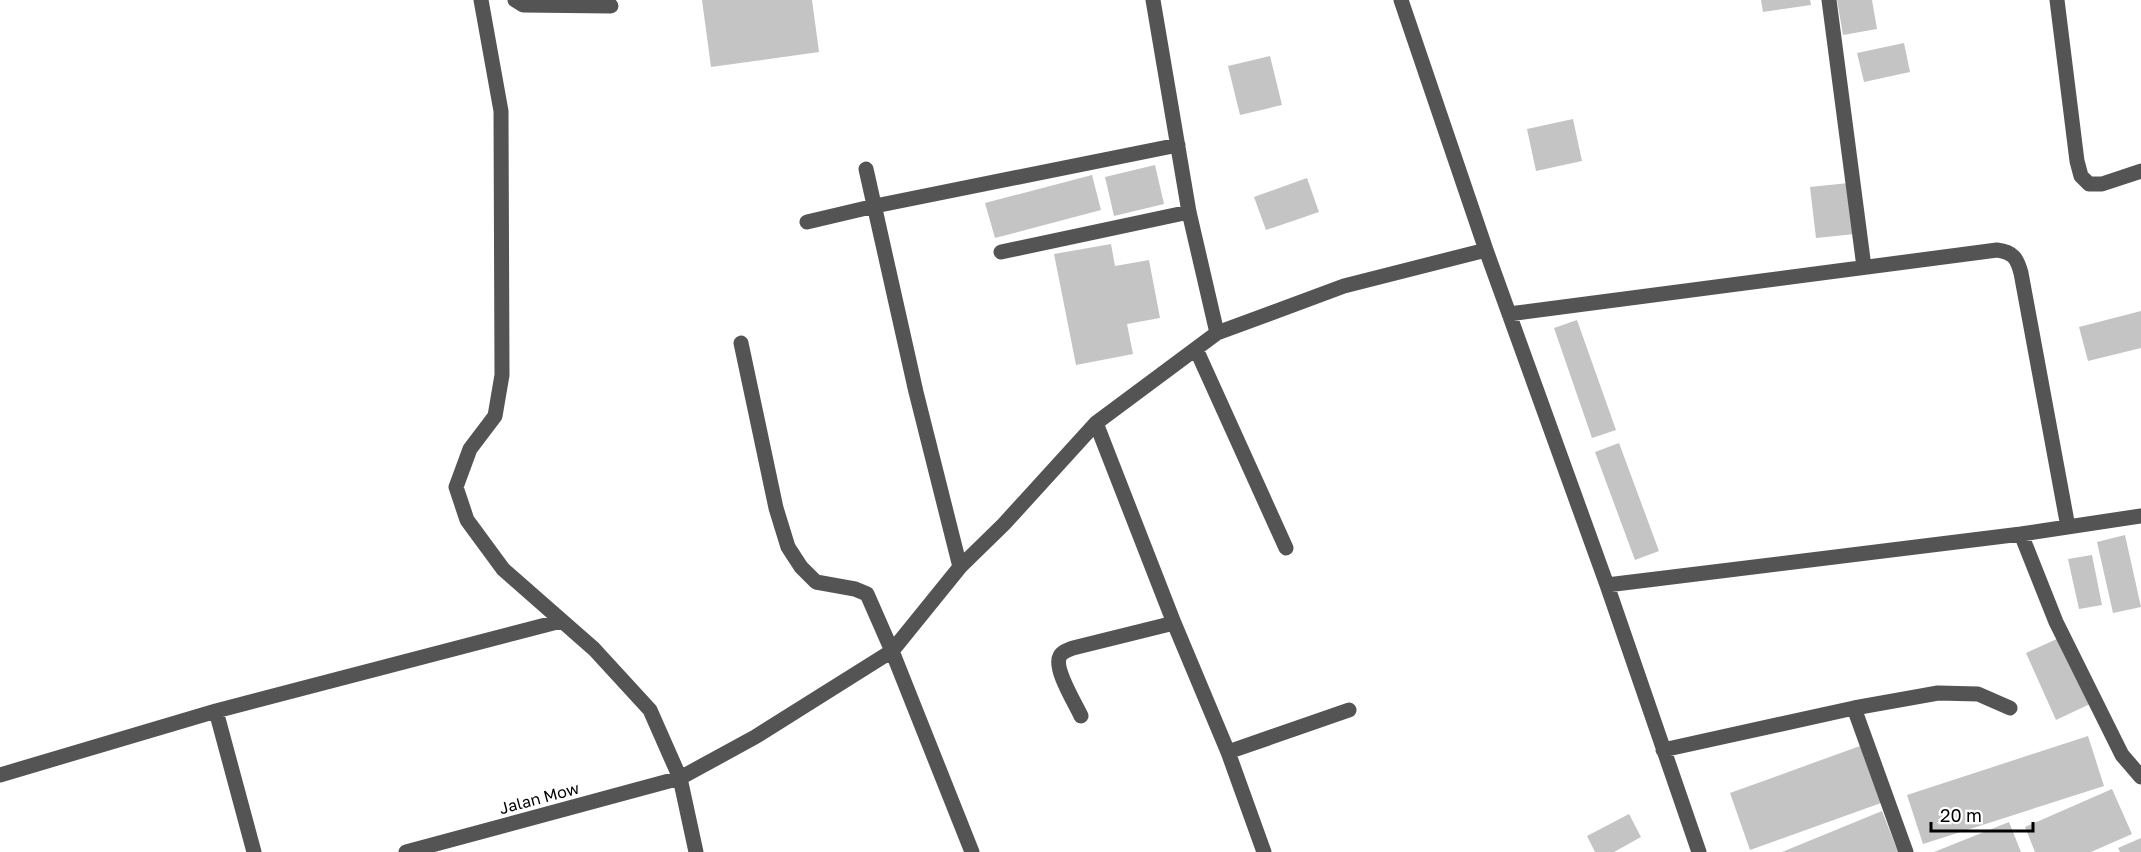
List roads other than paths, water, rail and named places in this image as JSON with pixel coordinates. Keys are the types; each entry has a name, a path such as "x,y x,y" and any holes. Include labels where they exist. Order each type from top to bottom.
{"street":[{"path":"481,0 501,111 502,375 495,416 470,449 456,487 466,520 502,569 594,650 650,710 680,778 696,852"},
{"path":"516,0 523,5 611,6"},
{"path":"1153,0 1189,212 1217,333"},
{"path":"1401,0 1486,250 1607,585 1699,852"},
{"path":"1829,0 1864,267"},
{"path":"2057,0 2077,161 2081,176 2089,184 2102,184 2141,171"},
{"path":"807,222 874,206 1178,145"},
{"path":"866,169 916,392 960,567"},
{"path":"1001,252 1189,212"},
{"name":"Jalan Mow","path":"406,852 680,778 755,737 892,651 960,567 1004,524 1096,423 1217,333 1344,286 1486,250"},
{"path":"1509,314 1997,250 2010,252 2017,259 2068,527"},
{"path":"741,343 776,508 788,547 801,567 816,582 855,589 867,594 972,852"},
{"path":"1196,349 1286,548"},
{"path":"1096,423 1174,623 1228,752 1264,852"},
{"path":"1607,585 2021,534 2141,516"},
{"path":"2021,534 2061,632 2122,755 2141,777"},
{"path":"0,775 216,711 561,621"},
{"path":"1081,716 1058,668 1059,656 1072,648 1174,623"},
{"path":"1663,750 1854,708 1938,693 1978,694 2010,708"},
{"path":"1854,708 1906,852"},
{"path":"1228,752 1349,710"},
{"path":"216,711 254,852"}]}
